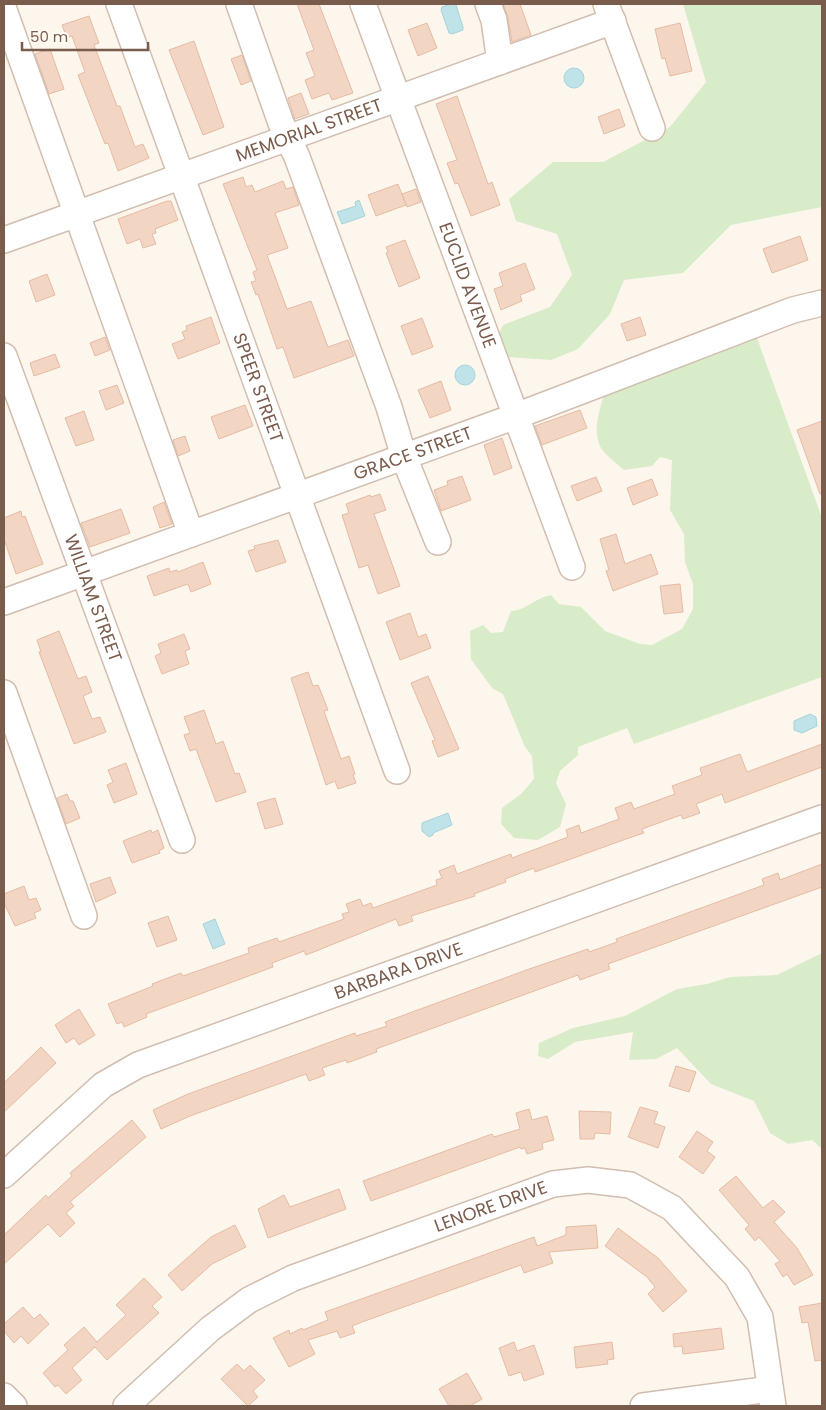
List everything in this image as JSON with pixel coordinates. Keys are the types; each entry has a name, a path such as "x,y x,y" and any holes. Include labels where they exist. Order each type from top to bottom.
{"street":[{"name":"SPEER STREET","path":"119,4 397,771"},
{"path":"239,4 288,138 301,166 389,407 404,457 438,542"},
{"name":"EUCLID AVENUE","path":"363,4 572,568"},
{"path":"488,4 494,20 500,62"},
{"path":"4,10 191,534"},
{"name":"MEMORIAL STREET","path":"4,240 500,62 610,12"},
{"path":"610,12 652,128"},
{"name":"GRACE STREET","path":"4,602 516,416 793,310 822,304"},
{"name":"WILLIAM STREET","path":"4,356 182,840"},
{"path":"4,693 84,916"},
{"name":"BARBARA DRIVE","path":"4,1175 103,1085 138,1065 822,818"},
{"name":"LENORE DRIVE","path":"126,1406 210,1329 249,1300 293,1278 553,1184 588,1180 630,1185 672,1208 736,1277 760,1317 772,1398"},
{"path":"4,1396 14,1406"},
{"path":"643,1406 772,1398"}],"green space":[{"path":"683,4 822,4 822,207 731,225 683,273 624,280 610,314 578,349 551,360 507,357 496,340 503,325 550,307 572,275 557,234 516,221 509,199 553,162 603,162 670,127 706,82"},
{"path":"753,327 822,518 822,677 634,744 627,728 578,747 578,755 560,771 556,783 566,804 560,827 538,840 514,838 501,824 502,808 521,794 534,779 532,756 525,747 503,694 492,688 471,659 470,631 483,625 491,633 503,632 511,611 551,595 559,604 581,607 605,631 640,644 652,645 682,629 693,609 693,584 685,562 684,534 670,510 672,460 660,457 652,466 624,470 601,448 597,432 598,415 608,382"},
{"path":"822,953 822,1149 812,1140 788,1144 770,1133 754,1101 711,1084 677,1048 656,1059 629,1060 633,1032 575,1042 548,1059 538,1056 539,1043 573,1028 625,1016 677,989 707,984 730,977 777,975"}],"water":[{"path":"451,4 456,5 463,27 463,30 452,34 449,33 441,10 442,7"},
{"path":"574,68 581,71 584,78 581,85 574,88 567,85 564,78 567,71"},
{"path":"359,200 365,216 342,224 337,212 356,206 355,202"},
{"path":"465,365 472,368 475,375 472,382 465,385 458,382 455,375 458,368"},
{"path":"810,714 816,717 817,726 802,733 794,730 794,721"},
{"path":"448,813 452,825 433,833 429,837 422,831 422,823"},
{"path":"215,919 225,944 213,949 203,924"}],"building":[{"path":"297,4 319,4 353,93 332,100 329,93 312,99 305,80 315,76 306,53 314,50"},
{"path":"503,4 520,4 531,35 512,42 508,18"},
{"path":"89,16 99,43 94,45 117,106 120,106 135,147 143,144 149,158 118,171 108,143 105,144 78,75 85,72 72,36 67,38 62,25"},
{"path":"427,23 437,48 418,56 408,30"},
{"path":"680,23 692,71 670,76 665,58 662,59 655,29"},
{"path":"194,41 224,127 203,135 169,50"},
{"path":"50,49 64,89 49,94 35,54"},
{"path":"242,55 251,81 241,85 231,59"},
{"path":"301,93 309,114 295,119 288,98"},
{"path":"457,96 488,184 492,182 500,205 471,216 458,183 455,184 447,163 457,160 436,104"},
{"path":"619,109 625,126 604,134 598,117"},
{"path":"243,177 246,187 252,185 255,192 283,181 286,189 293,187 299,205 275,213 288,248 267,255 287,309 311,301 328,347 348,340 354,356 294,378 283,347 277,349 258,294 256,295 251,282 256,281 253,272 257,270 223,184"},
{"path":"398,184 406,205 376,216 368,195"},
{"path":"416,189 421,202 407,207 402,194"},
{"path":"171,201 178,220 155,229 156,233 152,234 156,244 143,248 140,239 127,244 118,219"},
{"path":"800,236 808,260 772,273 763,249"},
{"path":"405,240 420,278 399,287 386,253 388,252 386,247"},
{"path":"525,263 535,289 520,295 522,301 501,310 494,289 503,286 499,273"},
{"path":"47,274 55,295 36,302 29,281"},
{"path":"211,317 220,343 178,359 172,344 185,339 182,332 187,330 186,326"},
{"path":"640,317 646,335 627,341 621,324"},
{"path":"422,318 433,347 412,355 401,326"},
{"path":"105,337 110,350 95,356 90,343"},
{"path":"55,354 60,367 34,376 30,363"},
{"path":"441,381 451,410 430,418 418,390"},
{"path":"117,385 124,403 106,410 99,391"},
{"path":"245,405 253,426 219,439 211,417"},
{"path":"580,410 587,428 542,445 535,426"},
{"path":"84,411 94,440 76,446 65,418"},
{"path":"822,421 822,494 820,494 797,430"},
{"path":"185,436 190,451 178,456 173,440"},
{"path":"502,438 512,468 494,475 484,445"},
{"path":"462,476 471,500 441,511 434,490 448,485 447,481"},
{"path":"596,477 602,491 577,501 571,486"},
{"path":"652,479 658,495 633,505 627,488"},
{"path":"380,494 386,510 374,514 400,586 378,594 368,565 359,568 342,515 349,513 346,504 370,495 371,497"},
{"path":"164,502 172,524 160,528 153,507"},
{"path":"121,509 130,533 90,547 81,523"},
{"path":"21,511 22,517 25,516 43,564 16,574 4,539 4,518"},
{"path":"616,534 625,564 651,554 658,574 613,591 606,571 609,570 600,539"},
{"path":"278,540 286,562 256,572 248,551 255,549 254,546"},
{"path":"203,562 211,584 191,592 188,584 154,596 147,576 169,568 170,572 177,570 178,572"},
{"path":"680,584 683,612 664,614 660,586"},
{"path":"410,613 418,637 426,634 431,648 400,660 386,622"},
{"path":"59,631 78,679 86,676 92,692 83,696 92,719 100,717 106,732 74,744 39,652 41,652 37,640"},
{"path":"184,634 190,649 185,651 189,664 162,674 155,656 161,653 158,644"},
{"path":"308,672 313,686 318,685 328,710 324,711 341,759 349,756 356,783 338,789 335,781 326,785 291,678"},
{"path":"428,676 459,749 438,757 432,741 435,740 411,683"},
{"path":"204,710 216,744 223,741 235,774 239,773 246,792 216,802 196,749 190,751 184,735 190,733 184,717"},
{"path":"822,744 822,767 725,803 722,794 696,804 700,813 683,819 681,815 642,829 644,833 535,872 534,868 505,879 506,882 474,894 475,896 411,916 413,921 399,926 396,919 306,955 304,951 272,963 273,967 146,1014 147,1017 124,1027 122,1022 117,1024 108,1004 181,973 183,976 249,953 248,948 277,938 279,942 344,919 342,914 349,912 346,904 360,899 363,906 371,903 373,908 437,885 436,880 442,878 439,871 454,865 457,874 511,854 512,858 568,837 566,830 579,825 581,833 619,819 615,808 631,802 634,809 675,794 672,786 702,775 700,768 740,754 747,772"},
{"path":"126,763 137,794 114,803 107,785 113,782 108,770"},
{"path":"67,794 70,801 73,801 80,818 66,824 57,798"},
{"path":"275,798 283,824 265,829 257,803"},
{"path":"151,830 152,833 158,830 164,848 159,851 160,853 132,863 123,841"},
{"path":"822,864 822,887 608,964 610,969 580,980 578,975 376,1049 377,1052 347,1063 346,1060 322,1068 325,1075 309,1081 306,1074 190,1116 161,1129 153,1110 188,1094 355,1033 356,1036 387,1026 385,1022 532,968 588,949 589,952 617,942 616,939 764,885 762,879 778,873 780,880"},
{"path":"110,877 116,893 96,902 90,884"},
{"path":"24,886 29,900 36,898 41,910 34,913 36,918 15,926 4,903 4,894"},
{"path":"168,916 177,940 157,947 148,923"},
{"path":"79,1009 95,1035 79,1045 74,1038 66,1043 55,1025"},
{"path":"41,1047 56,1063 4,1112 4,1083"},
{"path":"676,1066 696,1072 689,1092 669,1086"},
{"path":"640,1107 658,1112 654,1123 665,1127 658,1148 628,1137"},
{"path":"529,1109 532,1120 547,1116 554,1140 542,1143 543,1149 527,1154 525,1148 521,1149 520,1147 371,1201 363,1181 492,1134 494,1137 520,1129 516,1113"},
{"path":"579,1111 611,1112 610,1134 595,1133 594,1139 580,1139"},
{"path":"132,1120 146,1137 70,1202 74,1206 66,1213 75,1223 60,1237 48,1224 4,1264 4,1235 46,1195 48,1198 72,1176 70,1173"},
{"path":"697,1131 713,1142 707,1151 715,1157 703,1174 679,1157"},
{"path":"736,1176 763,1208 773,1200 785,1212 774,1222 797,1248 813,1275 794,1285 787,1274 783,1277 775,1264 780,1261 759,1237 755,1241 745,1229 749,1225 719,1190"},
{"path":"339,1189 346,1209 268,1238 258,1209 284,1195 290,1207"},
{"path":"235,1225 246,1247 212,1264 182,1291 168,1275 211,1237"},
{"path":"596,1225 598,1248 549,1252 553,1263 524,1273 521,1265 352,1326 355,1333 340,1338 337,1331 308,1340 315,1354 289,1367 273,1338 289,1330 290,1334 328,1320 325,1312 534,1237 537,1246 566,1235 566,1227"},
{"path":"618,1228 658,1258 687,1291 663,1312 648,1294 655,1287 647,1277 605,1246"},
{"path":"144,1278 162,1297 152,1306 159,1313 107,1360 95,1347 72,1368 82,1380 66,1394 58,1385 55,1387 43,1373 68,1350 64,1345 84,1327 97,1342 126,1315 116,1305"},
{"path":"822,1303 822,1360 815,1361 808,1322 802,1323 799,1307"},
{"path":"23,1307 34,1319 40,1314 49,1324 28,1344 21,1336 14,1343 4,1331 4,1324"},
{"path":"721,1328 724,1349 683,1354 682,1346 674,1347 673,1334"},
{"path":"514,1342 517,1351 534,1345 544,1374 524,1381 521,1372 509,1376 499,1348"},
{"path":"612,1342 614,1359 607,1360 608,1364 576,1368 574,1347"},
{"path":"237,1364 244,1371 250,1365 265,1380 253,1391 258,1397 248,1406 221,1379"},
{"path":"467,1373 482,1399 470,1406 449,1406 439,1389"}]}
